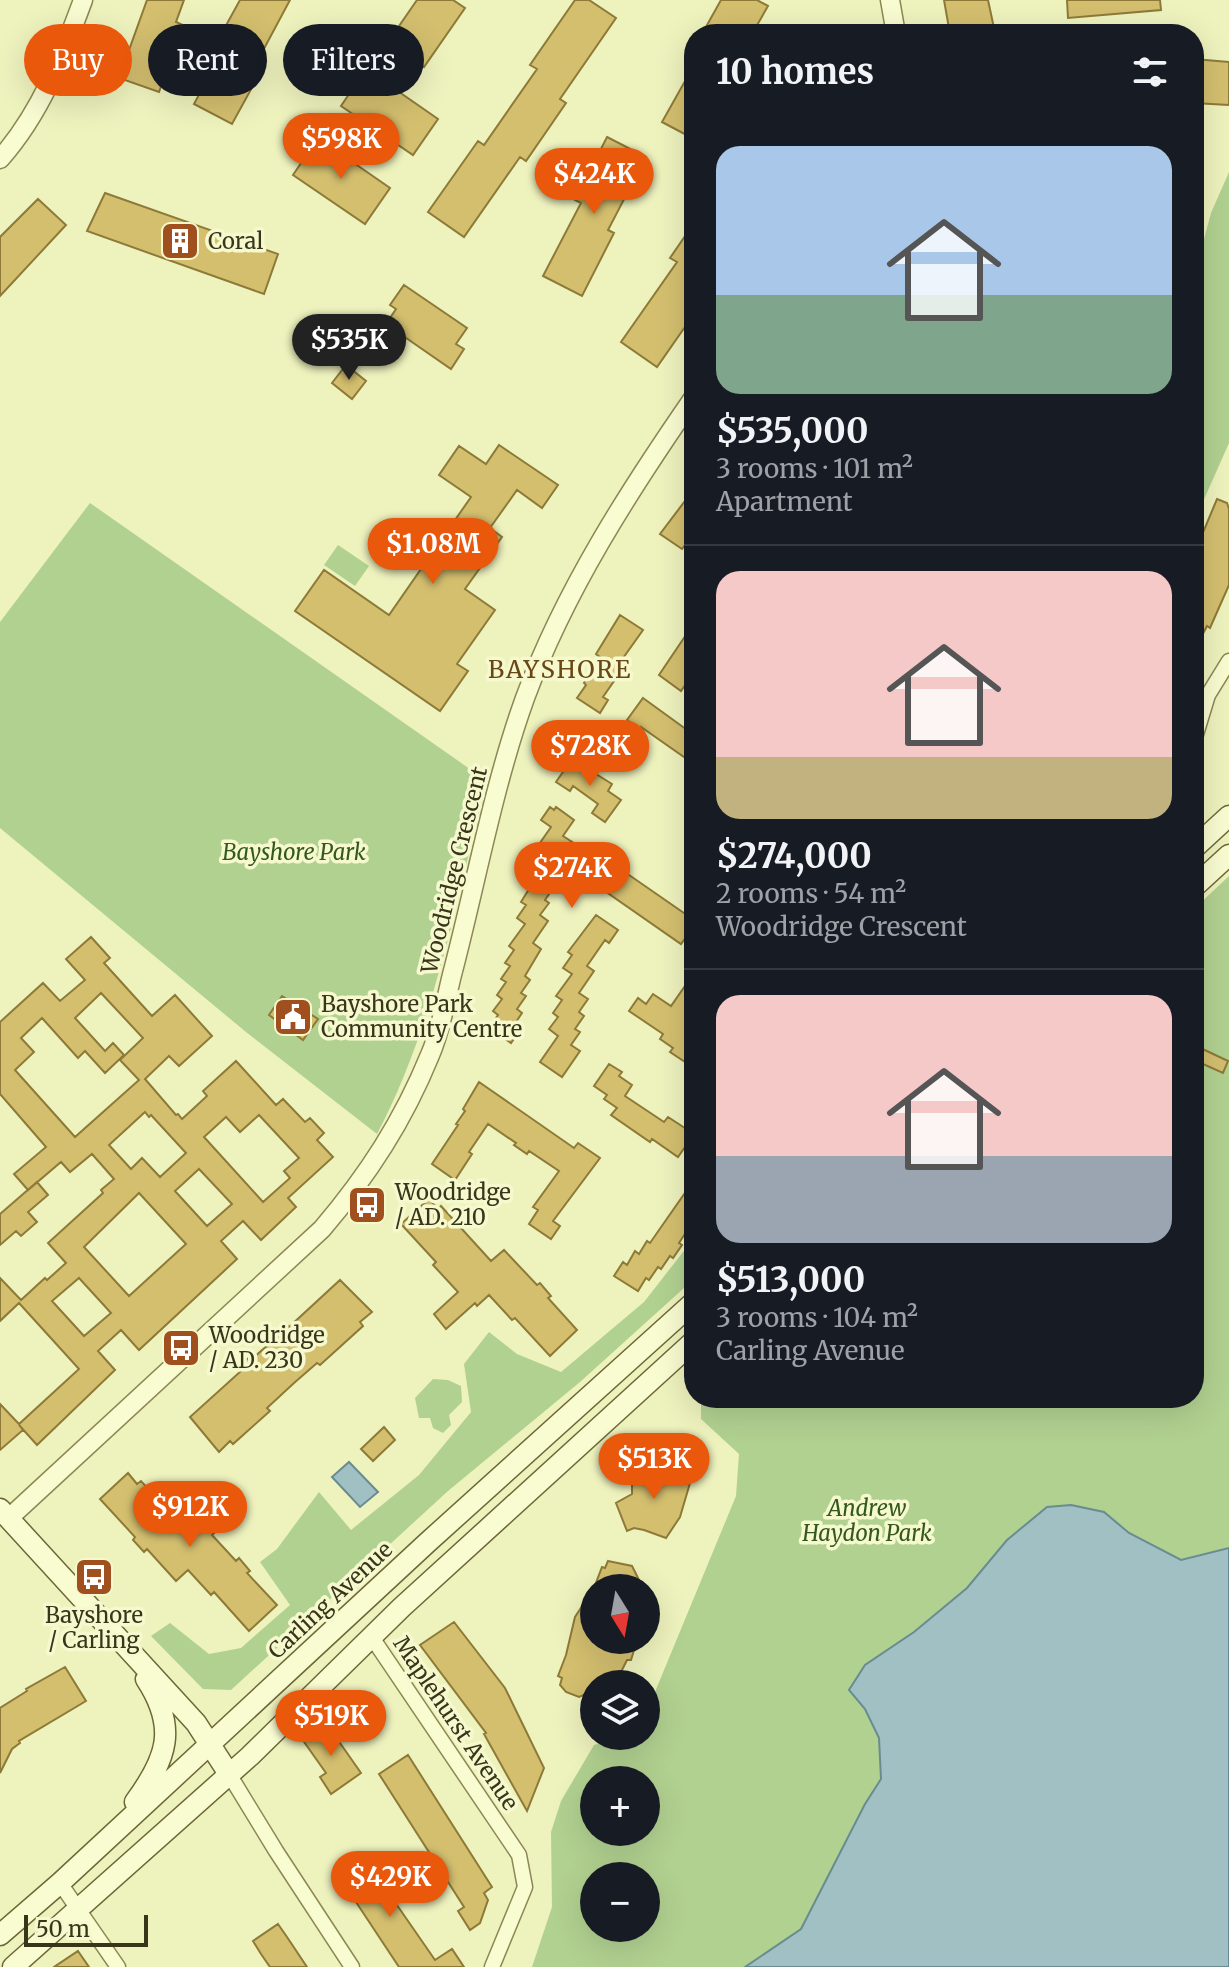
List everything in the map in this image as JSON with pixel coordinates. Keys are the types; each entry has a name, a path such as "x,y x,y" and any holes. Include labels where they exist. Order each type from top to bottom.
{"main road":[{"path":"1204,839 1229,816"},
{"path":"1204,878 1229,855"},
{"name":"Carling Avenue","path":"0,1935 684,1311"},
{"path":"13,1967 229,1774 371,1636 684,1350"},
{"path":"4,1514 211,1743 229,1774"},
{"path":"428,1542 446,1567"},
{"path":"108,1839 152,1779 160,1764 166,1739 166,1727 153,1690 117,1636"}],"street":[{"path":"0,159 28,123 50,83 83,0"},
{"path":"890,0 894,24"},
{"name":"Woodridge Crescent","path":"4,1514 322,1229 359,1186 384,1149 431,1053 505,762 525,698 561,615 597,546 684,412"},
{"path":"1204,708 1208,695 1229,661"},
{"name":"Maplehurst Avenue","path":"371,1636 519,1855 525,1887 492,1967"},
{"path":"229,1774 352,1967"},
{"path":"60,1883 118,1967"}],"green space":[{"path":"1229,172 1229,443 1204,499 1204,239 1211,213"},
{"name":"Bayshore Park","path":"90,503 487,781 429,1005 397,1092 377,1134 246,1032 0,828 0,622"},
{"path":"338,545 369,566 355,586 324,565"},
{"name":"Andrew Haydon Park","path":"1229,876 1229,1548 1181,1560 1129,1533 1104,1512 1007,1540 967,1588 914,1632 865,1665 865,1709 879,1738 881,1779 801,1929 745,1967 532,1967 552,1907 551,1832 561,1801 580,1769 580,1846 660,1846 660,1766 582,1766 591,1750 660,1750 660,1680 736,1496 739,1454 701,1419 701,1408 1204,1408 1204,900"},
{"path":"684,1251 684,1288 580,1382 448,1491 231,1690 203,1689 151,1636 170,1623 209,1654 241,1648 290,1605 260,1562 277,1549 319,1492 351,1530 419,1475 471,1412 464,1364 489,1332 517,1354 561,1372 644,1302"},
{"path":"433,1379 448,1380 461,1386 462,1402 449,1415 451,1425 443,1433 433,1428 430,1418 419,1418 415,1398"}],"water":[{"path":"349,1462 378,1492 360,1507 332,1477"},
{"path":"1071,1505 1104,1512 1129,1533 1181,1560 1229,1548 1229,1967 745,1967 801,1929 881,1779 879,1738 865,1709 849,1690 865,1665 914,1632 967,1588 1007,1540 1047,1507"}],"building":[{"path":"147,0 184,0 176,22 181,24 148,24 148,88 132,83 132,42"},
{"path":"240,0 290,0 267,43 267,24 227,24"},
{"path":"417,0 453,0 465,8 424,67 424,24 400,24"},
{"path":"575,0 589,0 616,18 560,99 566,103 526,161 520,157 464,237 428,212 478,141 484,145 537,69 530,65"},
{"path":"721,0 757,0 768,6 758,24 708,24"},
{"path":"944,0 988,0 993,24 948,24"},
{"path":"1067,0 1160,0 1161,10 1068,18"},
{"path":"1204,60 1229,62 1229,105 1204,104"},
{"path":"684,83 684,134 662,122"},
{"path":"198,96 247,96 232,124 194,104"},
{"path":"348,96 405,96 438,119 413,155 341,106"},
{"path":"607,137 646,157 608,230 614,233 582,296 543,276 581,203 575,200"},
{"path":"318,138 390,188 365,224 293,175"},
{"name":"Coral","path":"105,193 278,254 264,294 87,231"},
{"path":"38,199 66,225 0,296 0,237"},
{"path":"684,238 684,328 657,367 621,342 677,262 670,258"},
{"path":"404,285 467,328 456,344 464,349 451,369 386,324 396,309 390,305"},
{"path":"346,365 366,381 352,399 332,383"},
{"path":"499,445 558,485 542,508 517,490 490,528 502,537 465,589 495,610 457,664 468,671 440,711 295,611 324,570 389,615 471,497 439,475 459,446 486,464"},
{"path":"1217,499 1227,503 1229,585 1210,628 1207,626 1204,632 1204,530"},
{"path":"684,502 682,549 660,534"},
{"path":"620,615 643,630 616,668 621,671 603,697 608,700 600,713 577,698 601,658 596,654"},
{"path":"684,638 684,687 681,691 659,675"},
{"path":"643,698 684,728 684,757 641,727 627,720"},
{"path":"572,759 612,784 608,791 621,800 605,822 592,813 598,804 573,786 570,791 556,782"},
{"path":"550,807 554,810 556,807 574,820 563,836 591,854 593,850 684,913 684,940 681,944 563,862 549,883 554,887 545,900 549,903 540,915 548,921 533,943 541,949 525,976 530,980 521,993 526,996 517,1009 522,1013 514,1025 520,1030 511,1043 489,1028 498,1015 493,1011 502,999 497,995 506,982 501,979 510,966 505,963 514,950 509,946 525,924 517,918 526,905 521,902 529,889 525,886 534,873 529,869 538,856 533,853 551,827 541,820"},
{"path":"596,915 618,930 609,943 605,940 587,966 594,971 579,993 588,999 579,1012 584,1016 575,1029 580,1032 571,1045 580,1051 562,1077 540,1062 558,1036 549,1029 558,1017 553,1013 562,1000 556,996 572,974 563,968 572,955 568,952"},
{"path":"91,937 110,958 104,963 152,1016 175,995 212,1036 179,1066 169,1056 145,1079 176,1115 182,1119 207,1096 203,1091 236,1061 276,1105 283,1099 305,1122 310,1118 324,1133 317,1140 333,1157 288,1198 296,1207 261,1240 243,1221 221,1241 237,1259 139,1350 121,1330 98,1351 115,1370 37,1445 19,1425 23,1430 0,1450 0,1404 19,1424 79,1369 19,1303 0,1321 0,1278 21,1300 45,1278 47,1280 66,1263 48,1243 114,1179 92,1154 70,1172 61,1162 28,1190 14,1174 46,1147 0,1094 0,1022 43,983 60,1001 85,980 66,959","holes":["101,993 143,1038 120,1060 139,1080 75,1137 15,1070 34,1052 21,1038 42,1018 78,1058 85,1051 105,1073 124,1055 113,1043 105,1051 75,1018","145,1112 186,1153 160,1177 142,1158 131,1169 109,1145","259,1115 299,1158 284,1171 290,1178 263,1202 204,1137 226,1117 240,1132","199,1169 232,1204 207,1226 175,1191","139,1193 186,1244 129,1296 84,1247","79,1278 111,1313 84,1336 52,1301"]},
{"path":"684,987 684,1061 670,1052 673,1048 660,1039 663,1034 629,1011 638,998 646,1004 653,994 671,1006"},
{"name":"Bayshore Park Community Centre","path":"282,996 318,1019 303,1040 269,1015"},
{"path":"1204,1050 1228,1061 1223,1073 1204,1064"},
{"path":"609,1064 622,1072 619,1076 632,1085 625,1096 664,1122 668,1117 684,1127 684,1148 678,1157 611,1115 617,1108 604,1099 607,1095 594,1086"},
{"path":"479,1082 574,1148 578,1143 600,1158 553,1221 560,1226 551,1239 529,1224 538,1210 533,1207 559,1171 529,1151 527,1154 488,1124 455,1180 432,1164 458,1125 465,1111 463,1109"},
{"path":"37,1182 48,1195 28,1212 37,1222 21,1236 16,1231 0,1245 0,1214"},
{"path":"684,1194 684,1235 679,1243 682,1245 649,1280 646,1278 638,1291 614,1276 623,1262 627,1265 635,1251 639,1254 647,1241 650,1243"},
{"path":"429,1199 438,1209 441,1206 491,1261 504,1250 551,1296 548,1298 577,1330 550,1356 489,1295 477,1306 475,1303 446,1329 434,1314 458,1292 433,1265 436,1262 401,1224"},
{"path":"340,1280 372,1312 360,1322 363,1326 320,1365 317,1363 294,1383 267,1408 270,1411 233,1444 230,1441 219,1452 190,1417 241,1371 237,1367 251,1356 253,1358 276,1338 273,1335 286,1324 289,1327"},
{"path":"384,1427 395,1440 373,1461 361,1449"},
{"path":"655,1459 658,1468 690,1483 680,1517 666,1538 634,1528 627,1531 616,1503 632,1494 632,1471"},
{"path":"128,1473 137,1484 141,1481 191,1536 216,1512 209,1504 219,1496 235,1513 212,1535 236,1561 239,1558 250,1571 247,1573 277,1605 249,1631 214,1592 211,1595 188,1570 176,1581 147,1549 144,1552 133,1540 135,1537 100,1499"},
{"path":"608,1561 632,1566 636,1574 599,1574 602,1567 605,1568"},
{"path":"580,1609 580,1654 633,1654 622,1670 580,1670 579,1697 566,1692 560,1685 562,1678 558,1676"},
{"path":"454,1622 505,1688 544,1768 527,1811 486,1733 420,1645"},
{"path":"65,1667 86,1701 19,1741 0,1773 0,1708"},
{"path":"326,1723 361,1773 331,1794 320,1777 326,1773 302,1739"},
{"path":"408,1755 492,1887 484,1893 488,1900 480,1923 470,1930 458,1911 464,1907 379,1774"},
{"path":"366,1855 435,1960 452,1949 464,1967 399,1967 339,1872"},
{"path":"278,1924 307,1967 270,1967 261,1954 253,1941"},
{"path":"78,1951 89,1967 54,1967"}],"place":[{"name":"Coral","path":"180,241"},
{"name":"Bayshore Park Community Centre","path":"293,1017"},
{"name":"Woodridge / AD. 210","path":"367,1205"},
{"name":"Woodridge / AD. 230","path":"181,1348"},
{"name":"Bayshore / Carling","path":"94,1577"}],"district":[{"name":"BAYSHORE","path":"560,670"}]}
